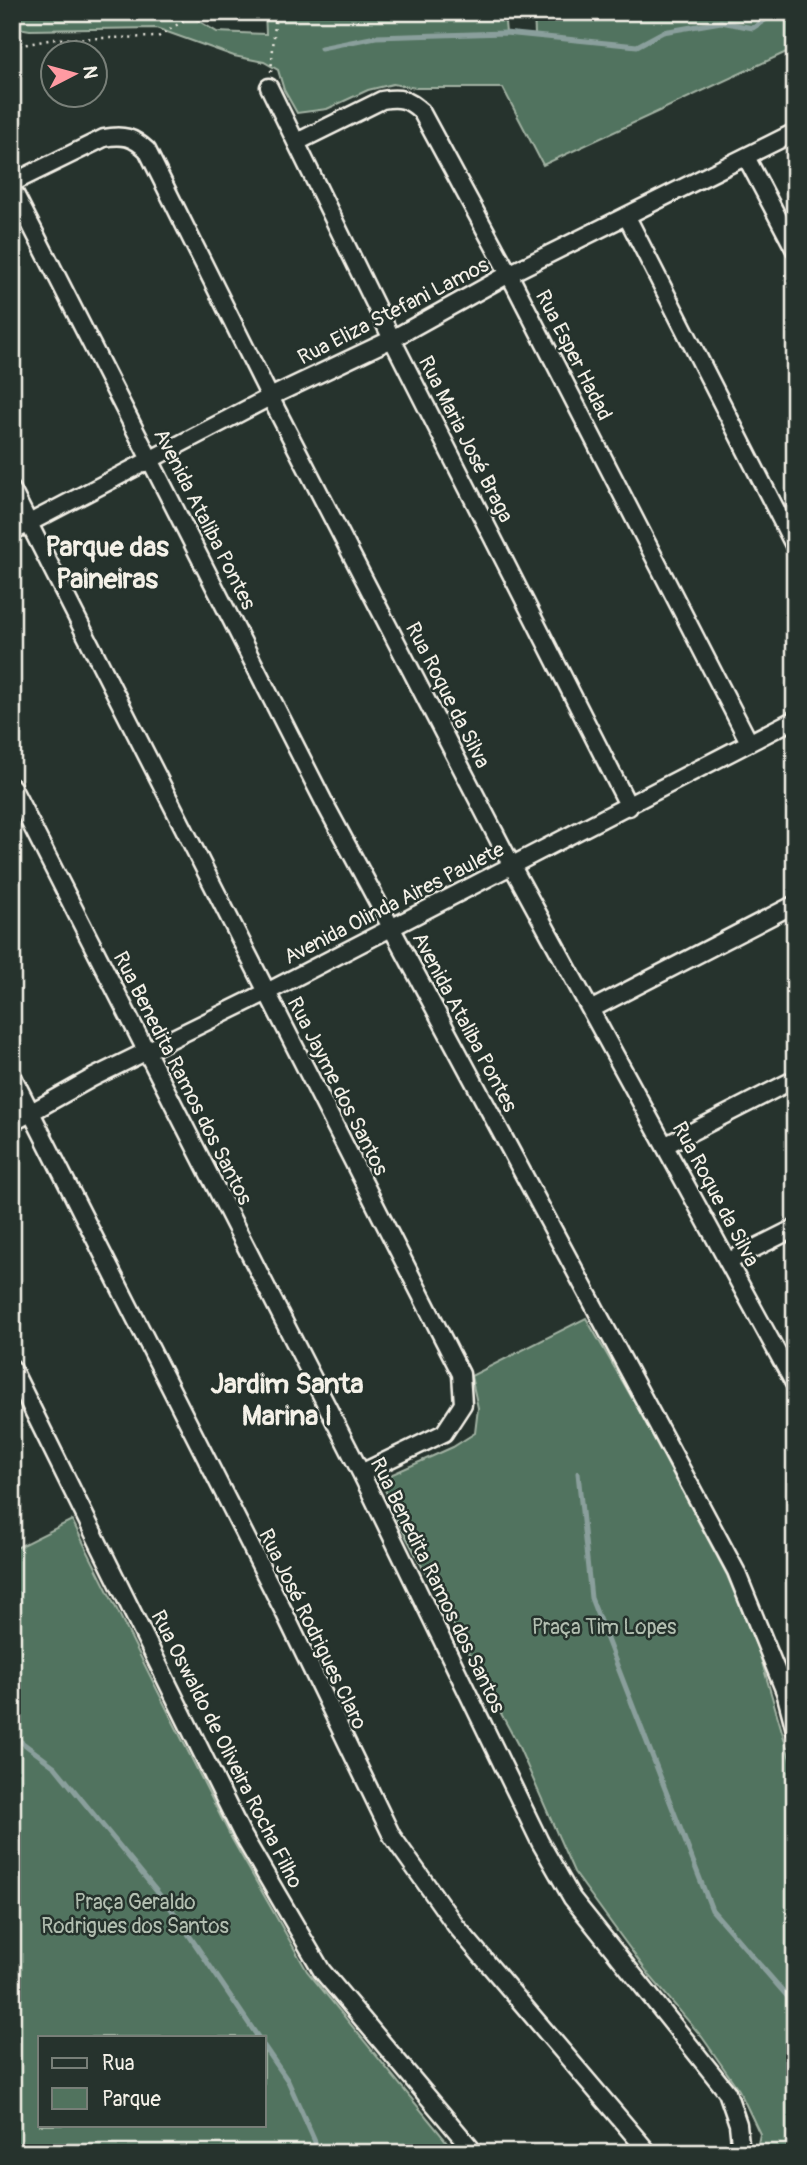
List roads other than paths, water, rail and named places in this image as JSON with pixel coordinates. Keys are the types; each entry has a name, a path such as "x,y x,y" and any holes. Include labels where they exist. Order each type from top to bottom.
{"street":[{"name":"Rua Maria José Braga","path":"269,88 298,142 392,339 629,807"},
{"name":"Rua Esper Hadad","path":"298,142 382,100 396,97 408,100 421,111 509,274 749,743"},
{"name":"Rua Eliza Stefani Lamos","path":"12,532 270,397 392,339 509,274 795,132"},
{"name":"Rua Roque da Silva","path":"12,186 104,138 118,135 135,138 147,150 270,397 512,866 794,1381"},
{"path":"746,157 795,250"},
{"name":"Avenida Ataliba Pontes","path":"12,186 390,927 736,1571 785,1692 795,1730"},
{"path":"627,217 795,547"},
{"name":"Rua Jayme dos Santos","path":"12,490 461,1374 463,1404 444,1433 361,1473"},
{"name":"Avenida Olinda Aires Paulete","path":"12,1123 145,1051 267,992 795,719"},
{"name":"Rua Benedita Ramos dos Santos","path":"12,787 361,1473 540,1842 572,1898 727,2092 738,2124 741,2153"},
{"path":"592,1009 795,904"},
{"name":"Rua José Rodrigues Claro","path":"12,1075 284,1612 392,1836 456,1926 649,2153"},
{"path":"666,1145 795,1079"},
{"path":"729,1261 795,1228"},
{"name":"Rua Oswaldo de Oliveira Rocha Filho","path":"12,1368 242,1834 322,1971 475,2153"}],"waterway":[{"path":"23,12 51,12"},
{"path":"321,48 376,37 505,33 637,46 663,32 721,22 753,28 777,12"},
{"path":"578,1473 591,1598 712,1910 788,1997 795,2011"},
{"path":"12,1735 55,1767 172,1910 257,2036"},
{"path":"266,2049 288,2081 320,2153"}],"district":[{"name":"Parque das Paineiras","path":"107,562"},
{"name":"Jardim Santa Marina I","path":"287,1399"}],"park label":[{"name":"Praça Tim Lopes","path":"604,1627"},
{"name":"Praça Geraldo Rodrigues dos Santos","path":"135,1914"}]}
